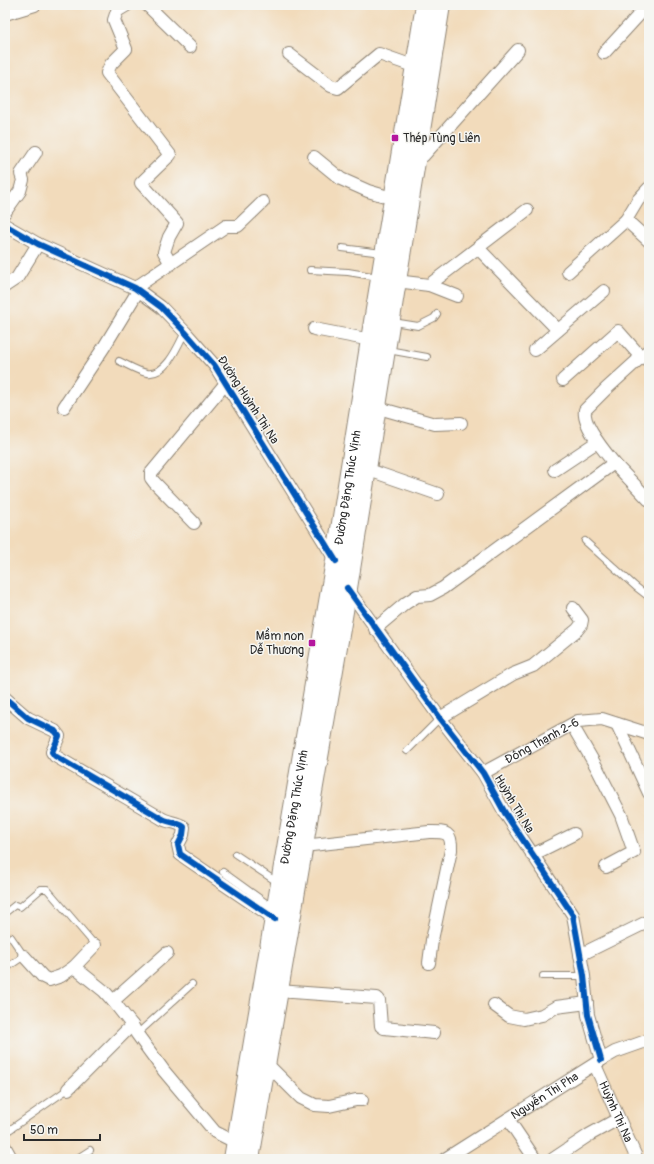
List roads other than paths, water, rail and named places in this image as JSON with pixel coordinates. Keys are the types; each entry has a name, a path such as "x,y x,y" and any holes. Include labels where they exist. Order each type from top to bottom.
{"main road":[{"name":"Đường Đặng Thúc Vịnh","path":"250,1159 366,469 375,407 378,345 389,321 389,279 386,253 426,5"},
{"name":"Đường Đặng Thúc Vịnh","path":"235,1151 336,561 378,345 389,279 416,156 440,5"}],"street":[{"path":"5,14 34,5"},
{"path":"127,5 117,11 114,20 126,49 111,64 107,73 170,155 140,182 177,223 164,252 171,264"},
{"path":"147,5 190,47"},
{"path":"604,53 648,5"},
{"path":"416,156 423,156 518,50"},
{"path":"289,54 331,86 338,88 379,54 416,67"},
{"path":"5,212 20,191 24,180 21,174 36,152"},
{"path":"314,157 341,179 368,191 395,199"},
{"path":"568,272 626,220 638,200 649,188"},
{"path":"64,407 104,347 136,289 226,226 238,226 263,202"},
{"path":"429,285 527,210"},
{"path":"626,220 649,241"},
{"name":"Đường Huỳnh Thị Na","path":"5,225 38,244 136,289 161,307 215,366 336,561"},
{"path":"5,286 17,278 38,244"},
{"path":"478,248 558,330"},
{"path":"389,279 429,285 457,296"},
{"path":"535,350 604,291"},
{"path":"314,329 378,345"},
{"path":"562,380 618,331 645,354 590,404 584,410 584,415 597,442 614,463 649,500"},
{"path":"194,523 154,482 151,478 151,473 226,383"},
{"path":"375,407 435,424 461,423"},
{"path":"555,470 597,442"},
{"path":"375,629 406,603 417,596 430,595 444,588 614,463"},
{"path":"366,469 438,494"},
{"name":"Huỳnh Thị Na","path":"347,588 440,718 483,772 532,855 573,915 584,976 588,1015 598,1062 618,1119 637,1159"},
{"path":"440,718 513,674 533,666 553,650 581,625 582,620 573,608"},
{"path":"5,698 28,718 55,730 59,736 52,752 55,756 160,818 173,821 184,827 184,831 178,845 180,854 276,914"},
{"name":"Đông Thạnh 2-6","path":"483,772 578,721 602,719 649,734"},
{"path":"617,724 649,793"},
{"path":"572,725 622,815 634,852 606,867"},
{"path":"303,846 429,832 442,832 448,835 452,840 451,850 432,940 429,963"},
{"path":"532,855 574,834"},
{"path":"580,955 649,921"},
{"path":"24,956 43,977 49,980 61,976 74,967 95,945"},
{"path":"113,1001 167,953"},
{"path":"74,967 104,991 113,1001 164,1072 215,1132 235,1151"},
{"path":"278,991 377,998 379,1000 381,1026 384,1028 434,1033"},
{"path":"494,1005 509,1016 524,1019 542,1015 556,1006 587,1003"},
{"path":"68,1089 134,1029"},
{"name":"Nguyễn Thị Pha","path":"445,1159 615,1052 649,1040"},
{"path":"265,1068 272,1069 301,1098 315,1105 329,1106 362,1100"},
{"path":"508,1119 535,1159"},
{"path":"553,1159 589,1135 618,1119"}],"lane":[{"path":"342,248 386,253"},
{"path":"310,270 348,272 389,279"},
{"path":"389,321 418,326 434,318 438,314"},
{"path":"119,361 149,373 157,371 168,363 185,332"},
{"path":"378,345 427,357"},
{"path":"585,541 649,597"},
{"path":"407,751 440,718"},
{"path":"235,854 281,884"},
{"path":"223,872 276,914"},
{"path":"5,913 15,905 20,907 41,889 47,889 95,945"},
{"path":"5,969 24,956 11,937"},
{"path":"543,976 584,976"},
{"path":"134,1029 192,984"},
{"path":"5,1133 68,1089"},
{"path":"5,1141 15,1159"},
{"path":"76,1159 90,1150"}],"place":[{"name":"Thép Tùng Liên","path":"395,138"},
{"name":"Mầm non Dễ Thương","path":"312,643"}]}
